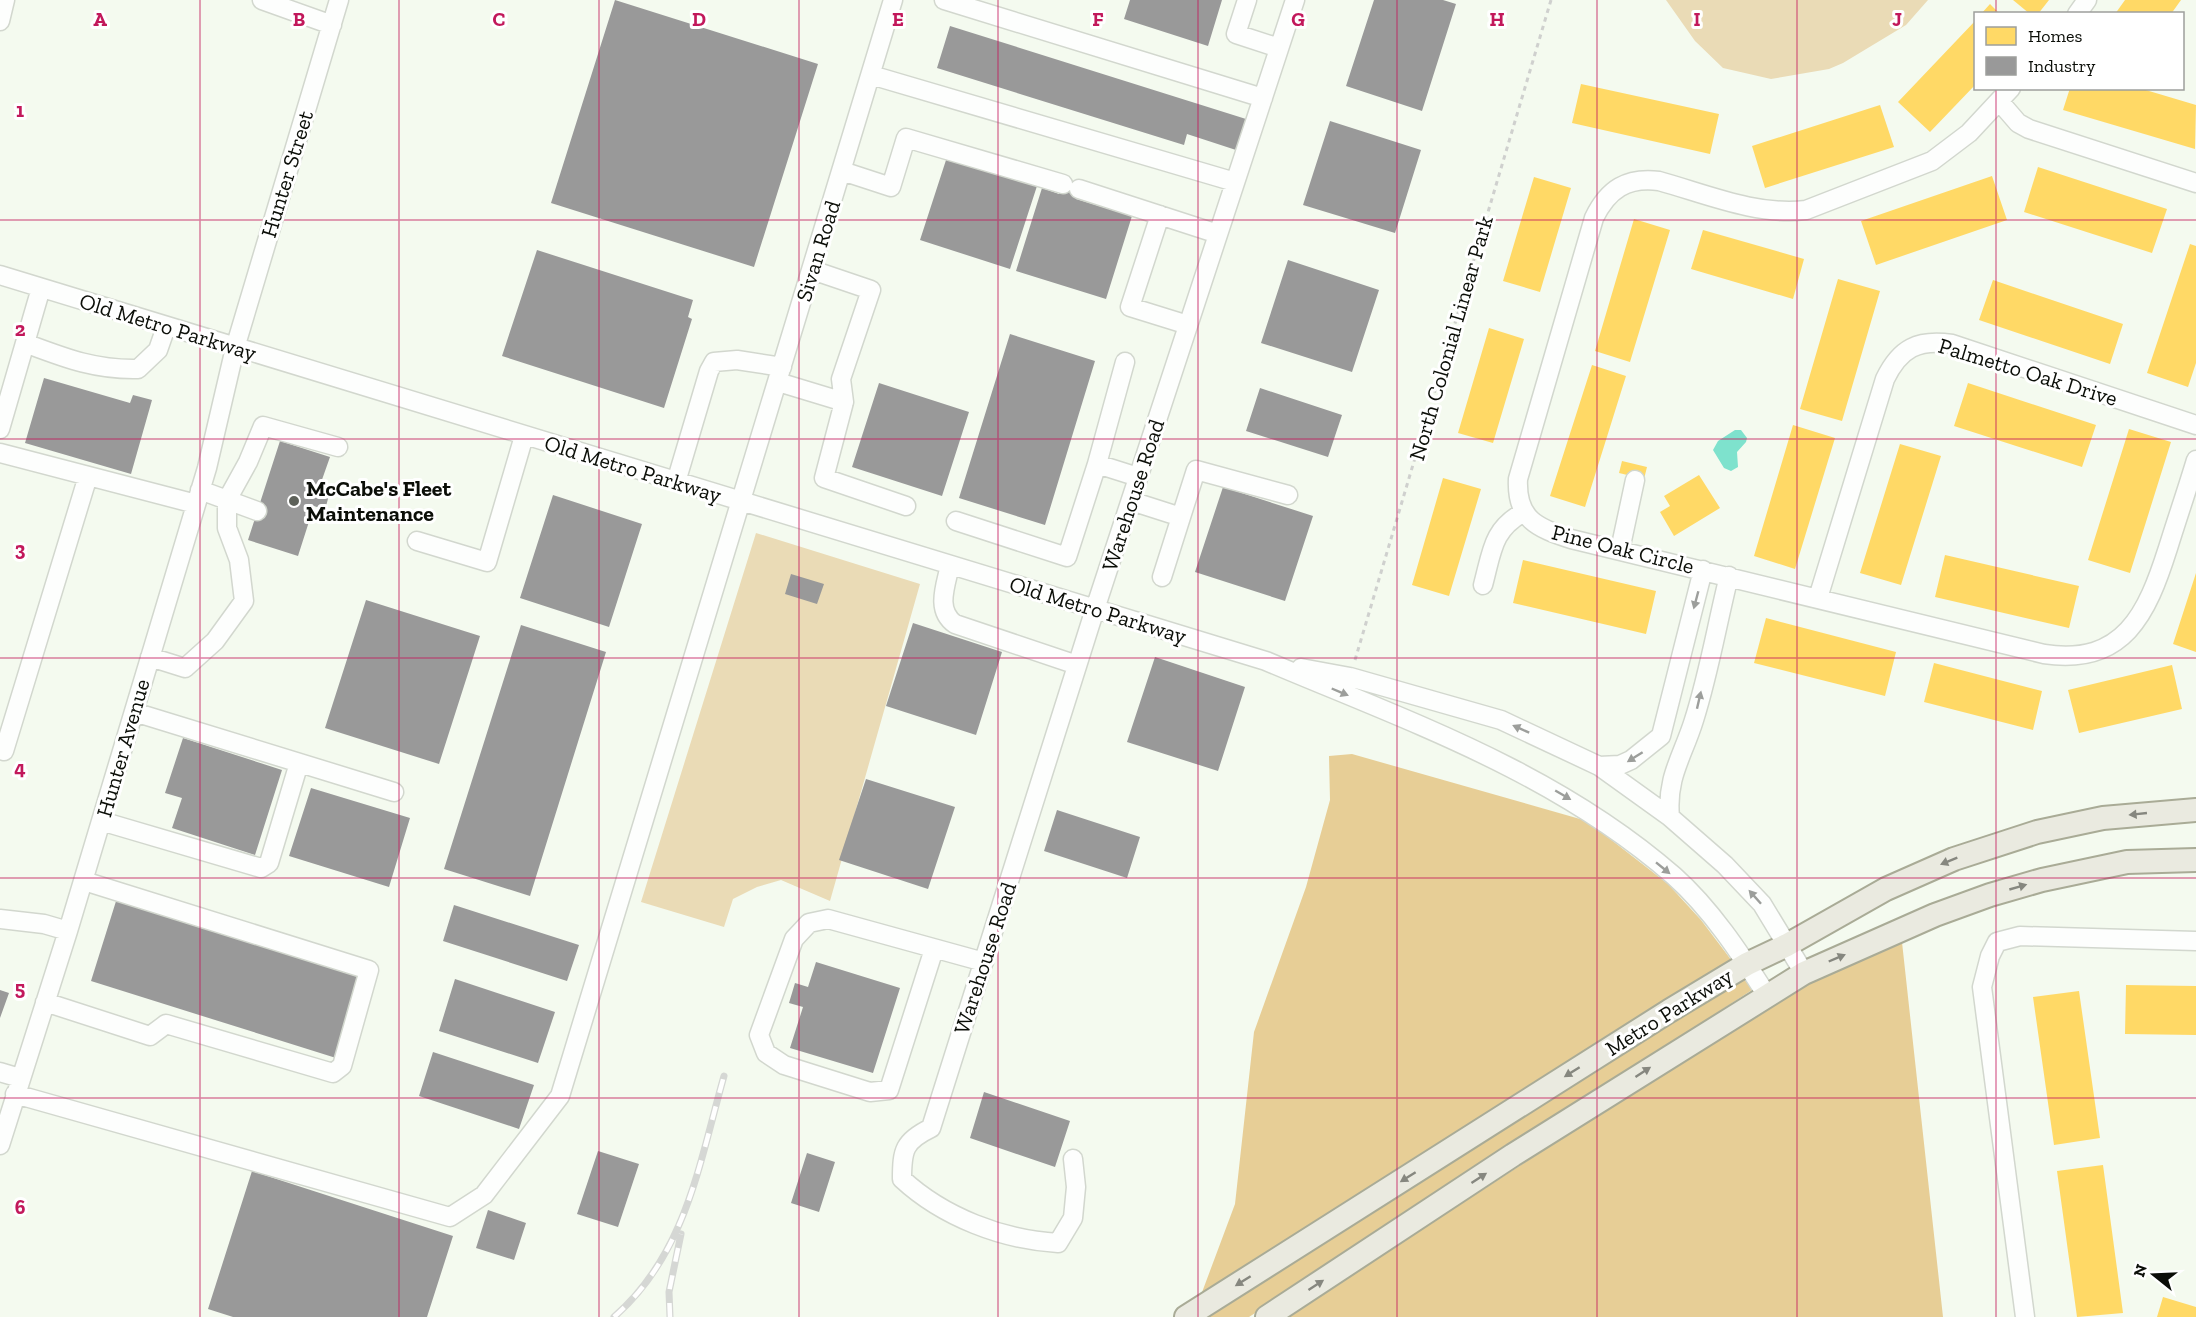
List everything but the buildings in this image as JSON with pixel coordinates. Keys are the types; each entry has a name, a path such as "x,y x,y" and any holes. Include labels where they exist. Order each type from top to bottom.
{"main road":[{"name":"Metro Parkway","path":"1186,1317 1747,964 1787,945 1886,889 1954,859 2037,832 2103,818 2196,810"},
{"name":"Metro Parkway","path":"1267,1317 1766,994 1804,973 1935,915 1990,895 2043,880 2127,862 2196,860"}],"street":[{"path":"0,21 5,0"},
{"path":"261,0 332,25"},
{"name":"Hunter Street","path":"235,348 339,0"},
{"name":"Sivan Road","path":"0,1072 18,1086 450,1217 484,1195 560,1096 893,0"},
{"path":"944,0 1263,98"},
{"path":"1247,0 1236,34 1279,48"},
{"name":"Warehouse Road","path":"1073,1160 1076,1188 1073,1218 1058,1243 1031,1241 955,1215 919,1194 902,1179 902,1152 915,1136 932,1128 1077,665 1294,0"},
{"path":"871,75 1235,182"},
{"path":"2005,95 2018,123 2029,129 2196,183"},
{"name":"Pine Oak Circle","path":"2005,95 1970,133 1932,161 1806,210 1784,213 1765,210 1659,181 1643,179 1618,186 1607,196 1594,218 1518,479 1517,493 1524,512 1545,531 2044,654 2077,657 2095,652 2121,638 2144,612 2158,578 2196,460"},
{"path":"842,171 891,187 906,138 1071,186 1218,234"},
{"path":"1160,215 1130,307 1188,325"},
{"path":"812,270 871,290 841,379 844,402 824,478 906,506"},
{"name":"Old Metro Parkway","path":"0,275 1266,661 1423,725 1520,770 1613,827 1675,877 1709,914 1747,964 1766,994"},
{"path":"0,429 41,288"},
{"path":"25,343 72,361 107,369 138,369 158,350 166,327"},
{"name":"Palmetto Oak Drive","path":"1818,598 1886,379 1900,356 1918,345 1928,341 1952,344 2196,424"},
{"name":"Hunter Avenue","path":"0,1145 84,881 198,497 235,348"},
{"path":"676,482 709,371 714,362 737,360 844,402"},
{"path":"956,521 1067,557 1097,464 1125,362"},
{"path":"150,657 185,668 215,641 244,601 239,560 227,528 227,500 248,462 263,426 338,447"},
{"path":"417,541 487,562 524,436"},
{"path":"0,453 88,476 198,497 227,500 257,511"},
{"path":"1097,464 1138,477"},
{"path":"1162,577 1196,470 1288,495"},
{"path":"0,750 4,751 88,476"},
{"path":"1620,550 1635,480"},
{"path":"1131,501 1181,516"},
{"path":"1483,585 1500,531 1507,522 1524,512"},
{"path":"950,565 942,602 947,618 955,624 1077,665"},
{"path":"1599,766 1620,765 1631,760 1660,736 1704,570"},
{"path":"1670,817 1669,798 1672,776 1695,719 1729,576"},
{"path":"1688,630 1714,636"},
{"name":"Old Metro Parkway","path":"1266,661 1350,677 1491,717 1599,766 1670,817 1725,865 1760,901 1804,973"},
{"path":"134,712 394,792"},
{"path":"1423,725 1422,720 1426,716 1445,712 1491,717"},
{"path":"1660,736 1685,743"},
{"path":"101,821 261,868 269,863 299,763"},
{"path":"45,1002 150,1036 166,1024 333,1073 342,1066 369,970 84,881"},
{"path":"0,919 44,924 68,932"},
{"path":"934,949 889,1090 870,1092 784,1065 766,1053 759,1035 794,939 809,923 828,919 984,962"},
{"path":"2025,1317 1982,987 1990,956 1997,942 2020,936 2196,941"}],"path":[{"name":"North Colonial Linear Park","path":"1350,677 1551,0"}],"shaded area":[{"path":"1666,0 1928,0 1906,25 1843,63 1829,69 1771,79 1723,68 1695,41"},
{"path":"756,533 920,584 830,901 781,880 757,887 733,899 724,927 641,902"},
{"path":"1352,754 1587,821 1668,884 1701,920 1732,961 1201,1295 1235,1204 1254,1032 1306,887 1330,800 1329,756"},
{"path":"1901,933 1943,1317 1286,1317 1773,1002"},
{"path":"1744,978 1752,990 1249,1317 1205,1317"}],"water":[{"path":"1735,430 1741,430 1747,438 1737,452 1738,467 1731,471 1724,468 1713,450 1718,441"}],"railway":[{"path":"614,1317 638,1292 658,1265 674,1236 687,1206 724,1076"},
{"path":"670,1317 669,1292 681,1234"}],"place":[{"name":"McCabe's Fleet Maintenance","path":"294,501"}]}
